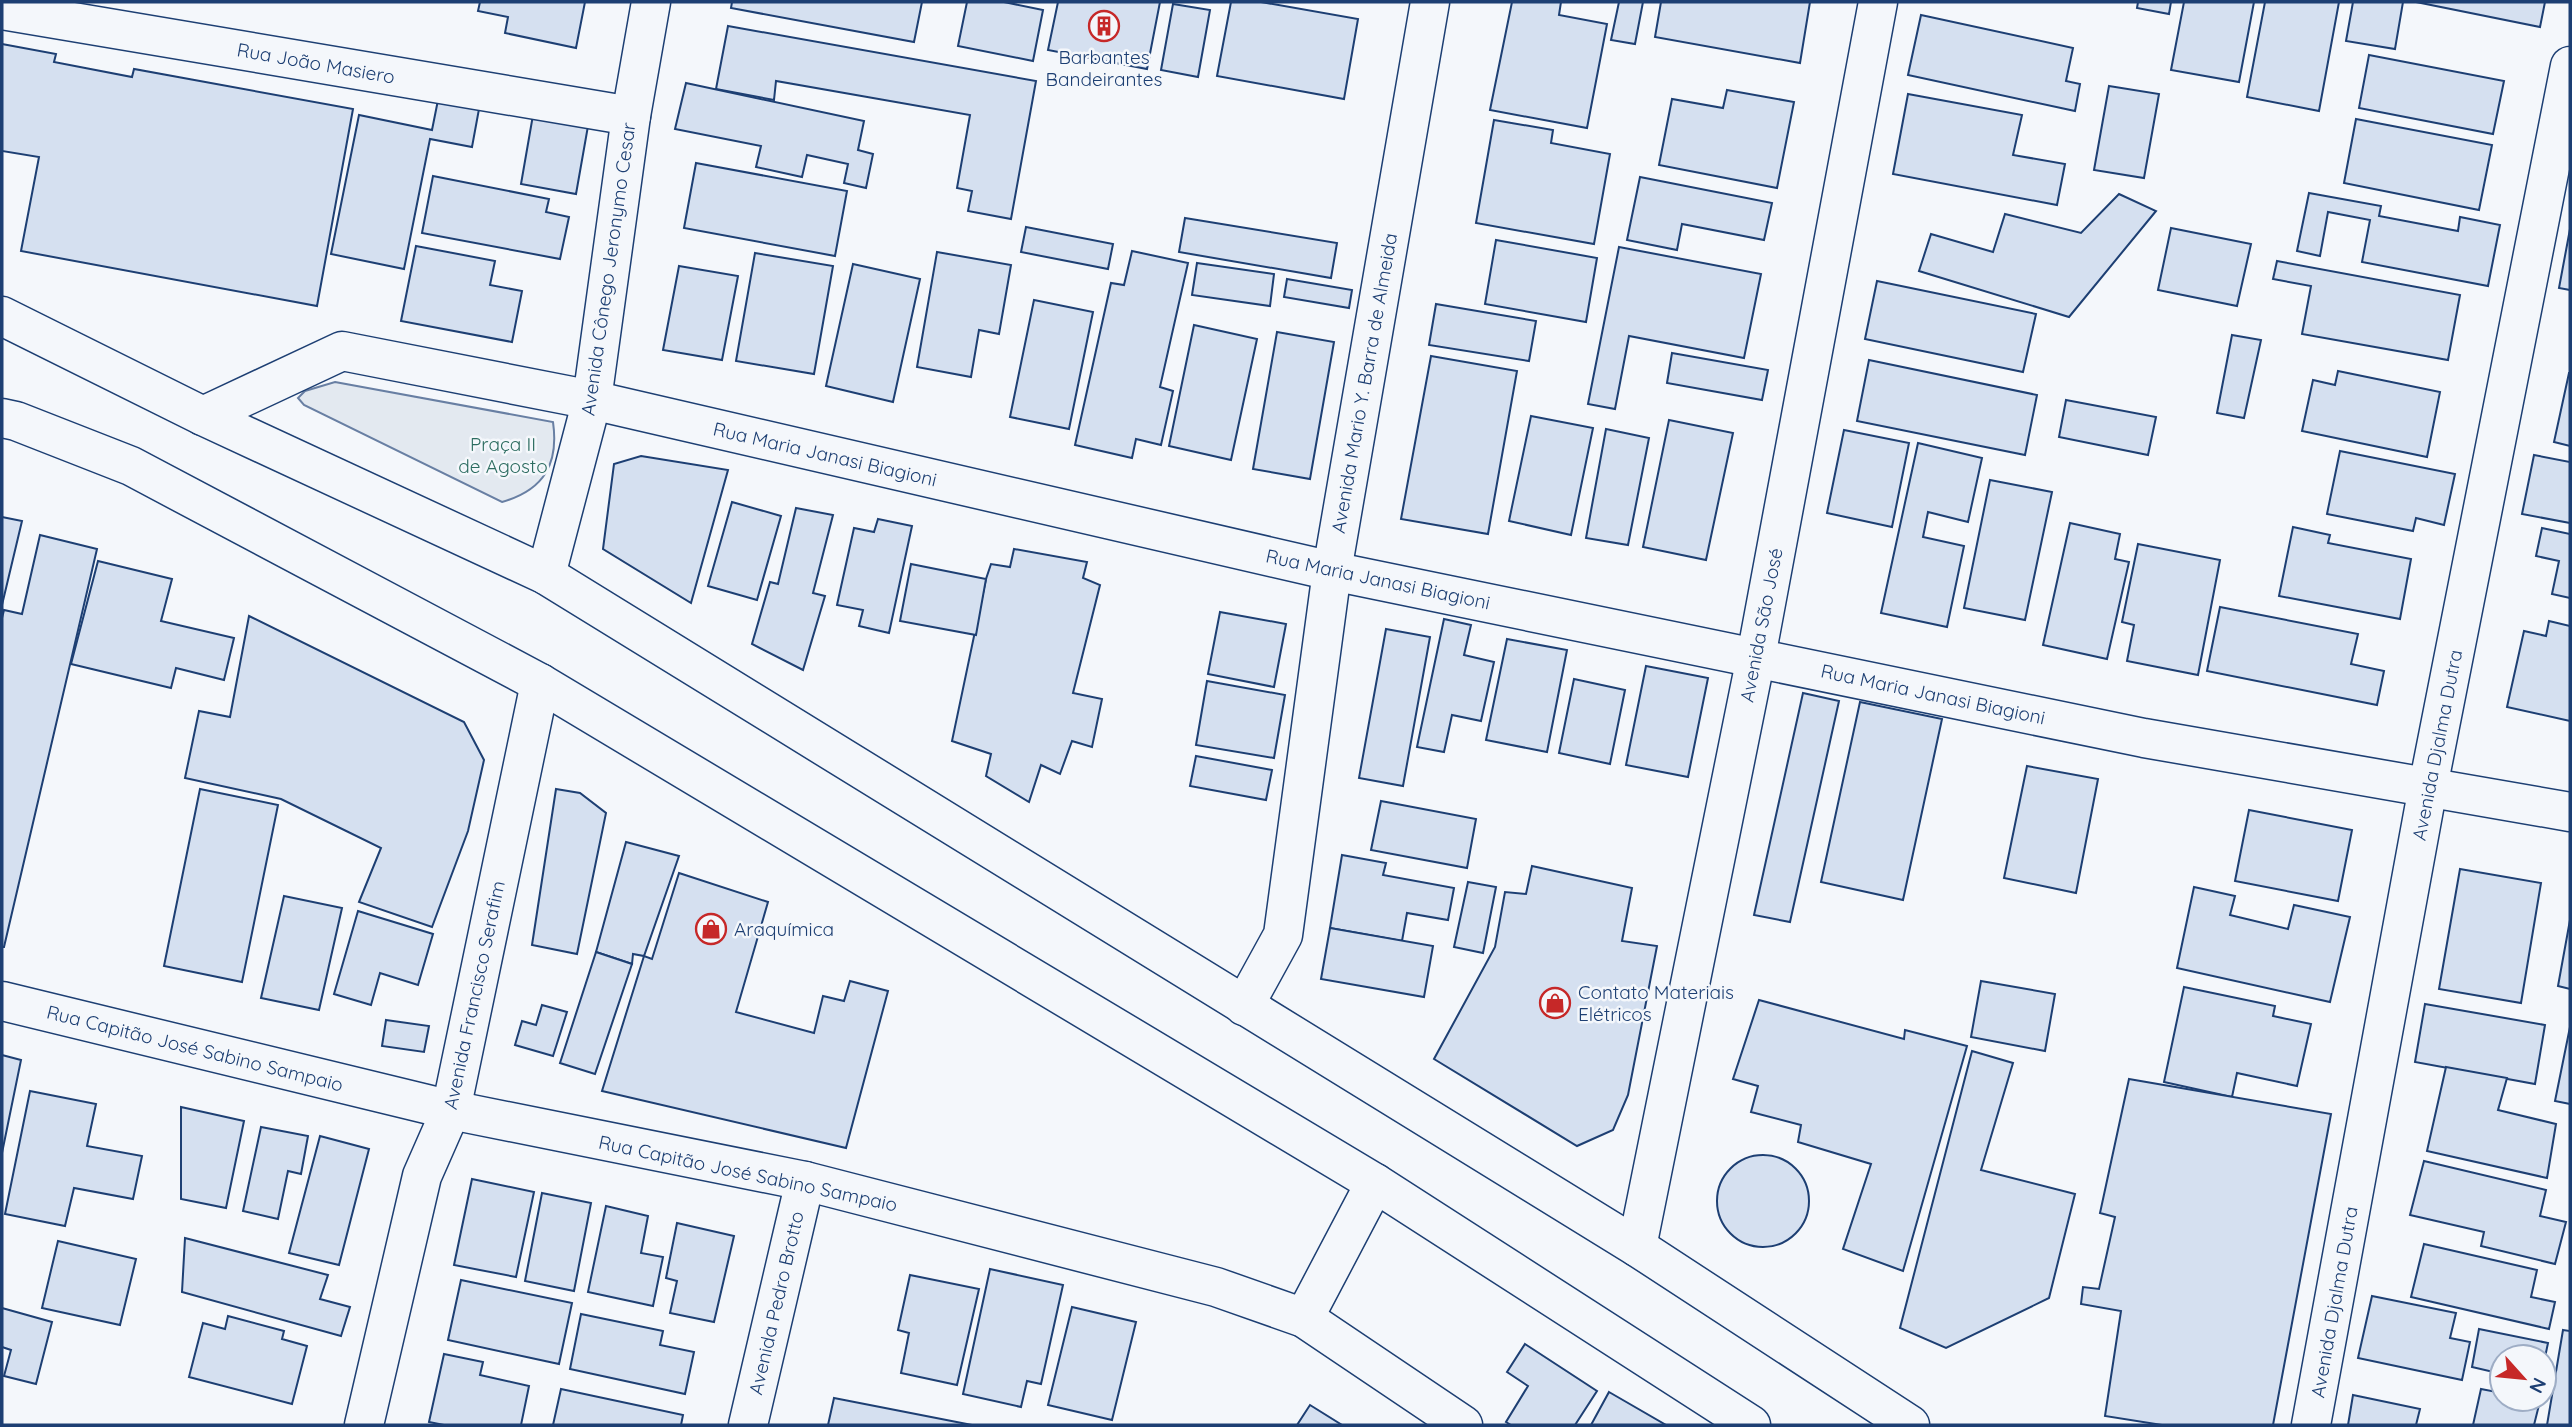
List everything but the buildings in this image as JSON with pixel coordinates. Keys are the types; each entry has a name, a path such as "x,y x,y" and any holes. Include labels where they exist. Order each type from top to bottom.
{"street":[{"name":"Avenida Cônego Jeronymo Cesar","path":"546,575 592,400 631,116 650,2"},
{"name":"Avenida Mario Y. Barra de Almeida","path":"1244,1006 1283,935 1332,571 1430,2"},
{"name":"Avenida São José","path":"1637,1247 1756,657 1878,2"},
{"name":"Rua João Masiero","path":"2,10 631,116"},
{"name":"Avenida Djalma Dutra","path":"2311,1425 2428,787 2570,66"},
{"path":"2,316 203,416 546,575 1637,1247 1910,1425"},
{"name":"Rua Maria Janasi Biagioni","path":"203,416 342,351 592,400 1332,571 2144,738 2570,812"},
{"path":"2,418 131,466 540,683 1375,1183 1751,1425"},
{"name":"Avenida Francisco Serafim","path":"364,1425 422,1175 451,1110 540,683"},
{"name":"Rua Capitão José Sabino Sampaio","path":"2,1001 451,1110 805,1181 1216,1287 1304,1318 1463,1425"},
{"name":"Avenida Pedro Brotto","path":"748,1425 805,1181"},
{"path":"1304,1318 1375,1183"}],"green space":[{"name":"Praça II de Agosto","path":"335,382 553,422 551,463 529,490 502,502 304,405 298,398 305,391"}],"place":[{"name":"Barbantes Bandeirantes","path":"1104,26"},
{"name":"Araquímica","path":"711,929"},
{"name":"Contato Materiais Elétricos","path":"1555,1003"}]}
